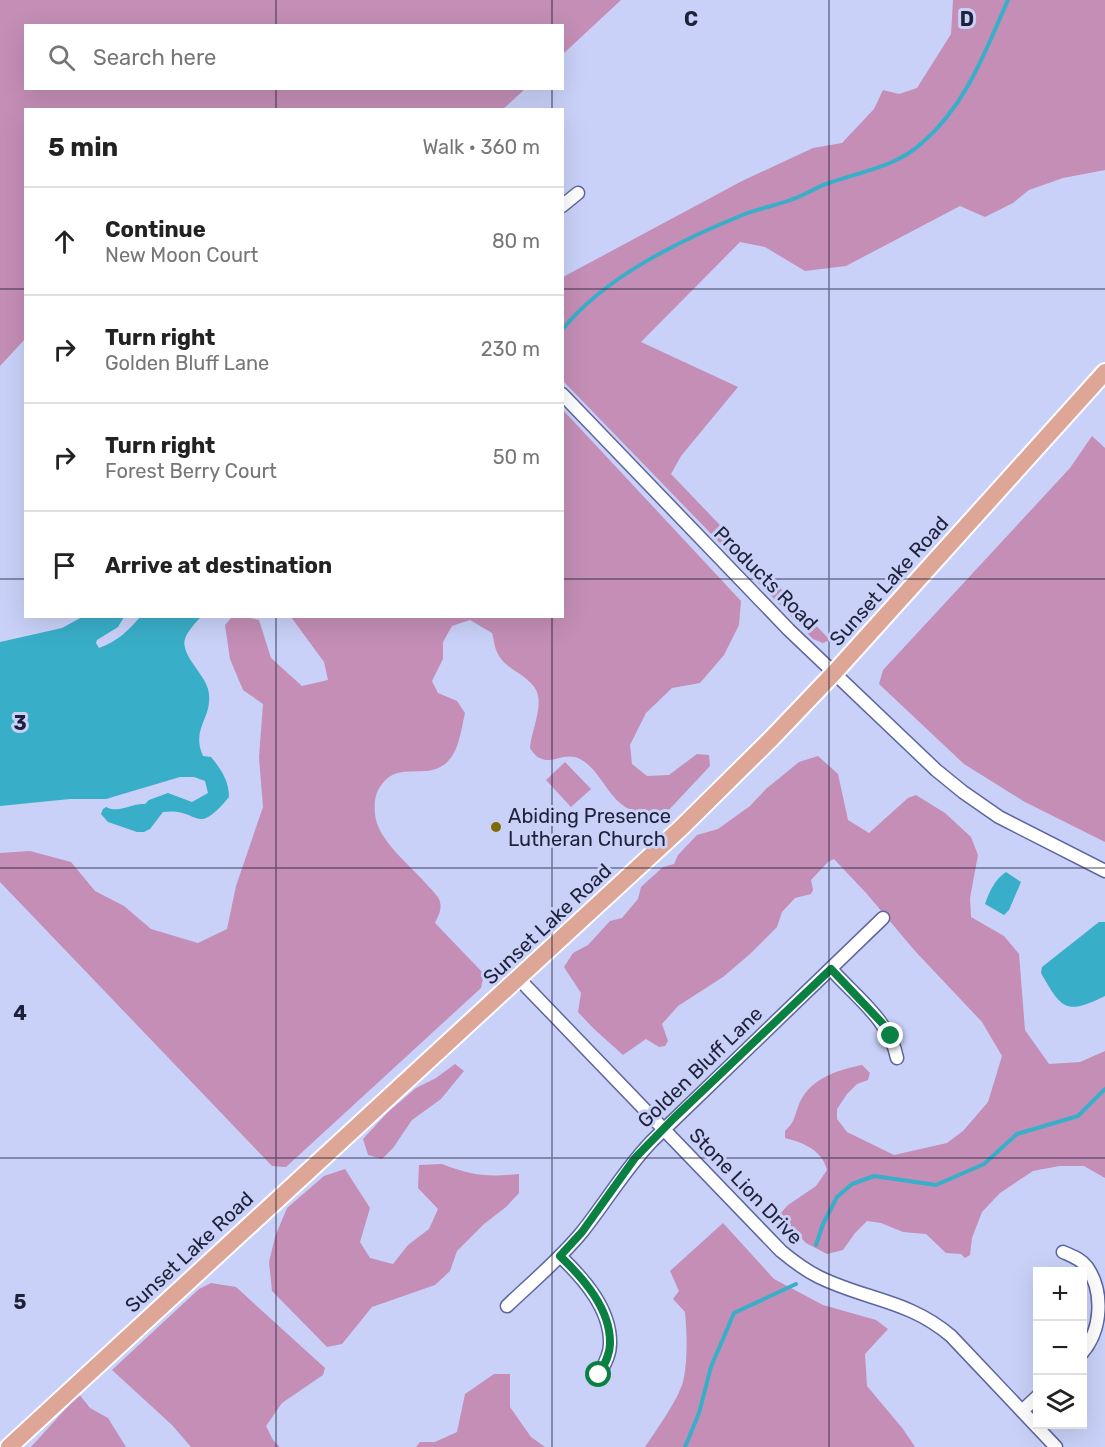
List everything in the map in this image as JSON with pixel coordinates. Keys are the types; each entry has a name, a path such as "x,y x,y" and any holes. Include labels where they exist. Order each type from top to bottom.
{"main road":[{"name":"Sunset Lake Road","path":"9,1447 682,827 834,673 1105,372"}],"street":[{"path":"564,204 578,193"},
{"name":"Products Road","path":"564,396 746,586 936,770 963,792 1008,822 1105,871"},
{"name":"Golden Bluff Lane","path":"507,1306 560,1256 588,1225 629,1165 663,1129 883,918"},
{"path":"831,969 883,1024 891,1036 897,1059"},
{"name":"Stone Lion Drive","path":"518,978 771,1242 792,1261 838,1286 896,1304 927,1318 951,1336 1056,1447"},
{"path":"1063,1252 1078,1258 1087,1267 1097,1292 1098,1320 1087,1347"},
{"path":"560,1256 586,1284 599,1304 607,1324 609,1354 599,1375"},
{"path":"1022,1411 1033,1401"}],"shaded area":[{"path":"0,0 621,0 564,53 564,24 24,24 24,90 524,90 504,108 24,108 24,340 0,366"},
{"path":"953,0 1105,0 1105,170 1063,178 1029,190 1013,203 985,217 960,206 846,266 805,271 765,247 740,242 641,342 738,387 681,456 671,474 830,640 823,643 813,639 564,382 564,276 742,181 813,148 842,143 874,109 883,90 899,94 917,88 951,34"},
{"path":"564,411 741,601 739,625 724,655 700,683 672,688 646,713 630,745 632,764 647,776 669,775 697,754 709,755 710,766 666,813 633,811 621,804 593,770 580,759 569,756 545,760 536,755 530,748 539,705 537,692 528,681 500,658 492,633 470,620 452,626 443,642 443,659 432,681 438,693 457,701 465,713 456,748 450,759 437,769 396,773 389,777 376,794 375,814 377,824 389,844 438,898 440,908 435,923 484,974 481,988 286,1167 272,1166 0,882 0,853 30,851 71,862 95,891 124,906 151,929 198,943 227,929 236,886 263,807 259,757 263,704 243,690 230,659 225,625 231,618 259,620 271,658 302,686 328,680 324,662 292,618 564,618"},
{"path":"1092,436 1105,448 1105,842 1025,802 964,764 879,684 883,670 1070,468"},
{"path":"818,756 838,774 848,820 869,833 908,798 916,795 945,813 971,837 978,855 970,898 971,917 1004,936 1019,954 1025,1030 1049,1064 1080,1062 1105,1051 1105,1178 1084,1166 1059,1166 1033,1171 1000,1193 982,1212 972,1238 970,1255 965,1258 961,1254 946,1253 926,1234 903,1232 881,1223 867,1221 843,1250 827,1254 806,1243 779,1215 788,1205 816,1186 827,1170 817,1152 799,1142 785,1138 785,1131 792,1123 802,1098 815,1083 833,1073 862,1065 870,1073 868,1080 857,1084 847,1094 837,1109 837,1119 847,1132 894,1155 947,1143 963,1131 988,1102 1002,1056 982,1022 915,951 834,859 828,862 811,880 813,890 811,894 795,898 782,912 777,927 750,954 723,977 678,1006 662,1024 668,1041 665,1046 659,1047 646,1039 623,1055 578,1012 581,993 564,967 573,953 588,945 610,921 622,918 638,899 641,887 663,867 674,864 678,855 697,835 718,829 750,806 766,789 799,762"},
{"path":"565,762 591,789 571,807 546,780"},
{"path":"455,1064 464,1071 441,1099 412,1120 393,1148 382,1159 368,1155 363,1139 388,1112 416,1088 436,1078"},
{"path":"442,1164 480,1175 519,1174 519,1193 457,1251 450,1271 435,1285 372,1307 342,1344 327,1347 272,1291 269,1262 275,1237 287,1208 324,1176 345,1169 370,1208 360,1242 370,1258 393,1264 408,1245 429,1229 438,1209 418,1188 419,1165"},
{"path":"723,1223 774,1279 823,1305 876,1320 888,1329 865,1354 867,1386 915,1447 645,1447 676,1398 685,1374 687,1347 685,1312 673,1299 679,1291 670,1271"},
{"path":"211,1283 236,1287 325,1368 323,1375 282,1403 266,1426 273,1440 280,1447 191,1447 172,1425 112,1370 199,1289"},
{"path":"494,1374 510,1374 510,1407 531,1437 545,1447 416,1447 420,1442 435,1442 457,1432 465,1394"},
{"path":"79,1394 90,1408 108,1418 126,1447 31,1447"}],"water":[{"path":"80,618 123,618 118,627 97,640 99,648 122,635 139,618 200,618 188,633 184,645 189,658 208,689 208,707 199,737 203,756 211,757 228,786 229,797 218,809 203,819 184,813 163,812 150,829 144,832 137,832 108,822 101,814 106,807 120,809 145,804 149,800 168,793 192,802 208,793 205,781 194,777 180,777 106,799 70,799 0,806 0,642 62,628"},
{"path":"1006,872 1021,882 1009,910 1004,915 985,904 993,886"},
{"path":"1099,922 1105,922 1105,996 1082,1006 1066,1006 1054,995 1041,973 1042,967"}],"waterway":[{"path":"564,328 600,293 622,276 671,247 745,214 877,168 912,151 937,128 962,95 973,77 1008,0"},
{"path":"816,1245 823,1224 837,1197 852,1184 874,1176 936,1185 984,1164 1017,1134 1078,1116 1105,1089"},
{"path":"685,1447 699,1413 711,1367 734,1313 796,1284"}],"place":[{"name":"Abiding Presence Lutheran Church","path":"496,827"}],"route":[{"path":"599,1375 609,1354 610,1337 607,1324 599,1304 586,1284 560,1256 593,1218 629,1165 674,1118 831,969 883,1024 891,1036"}]}
